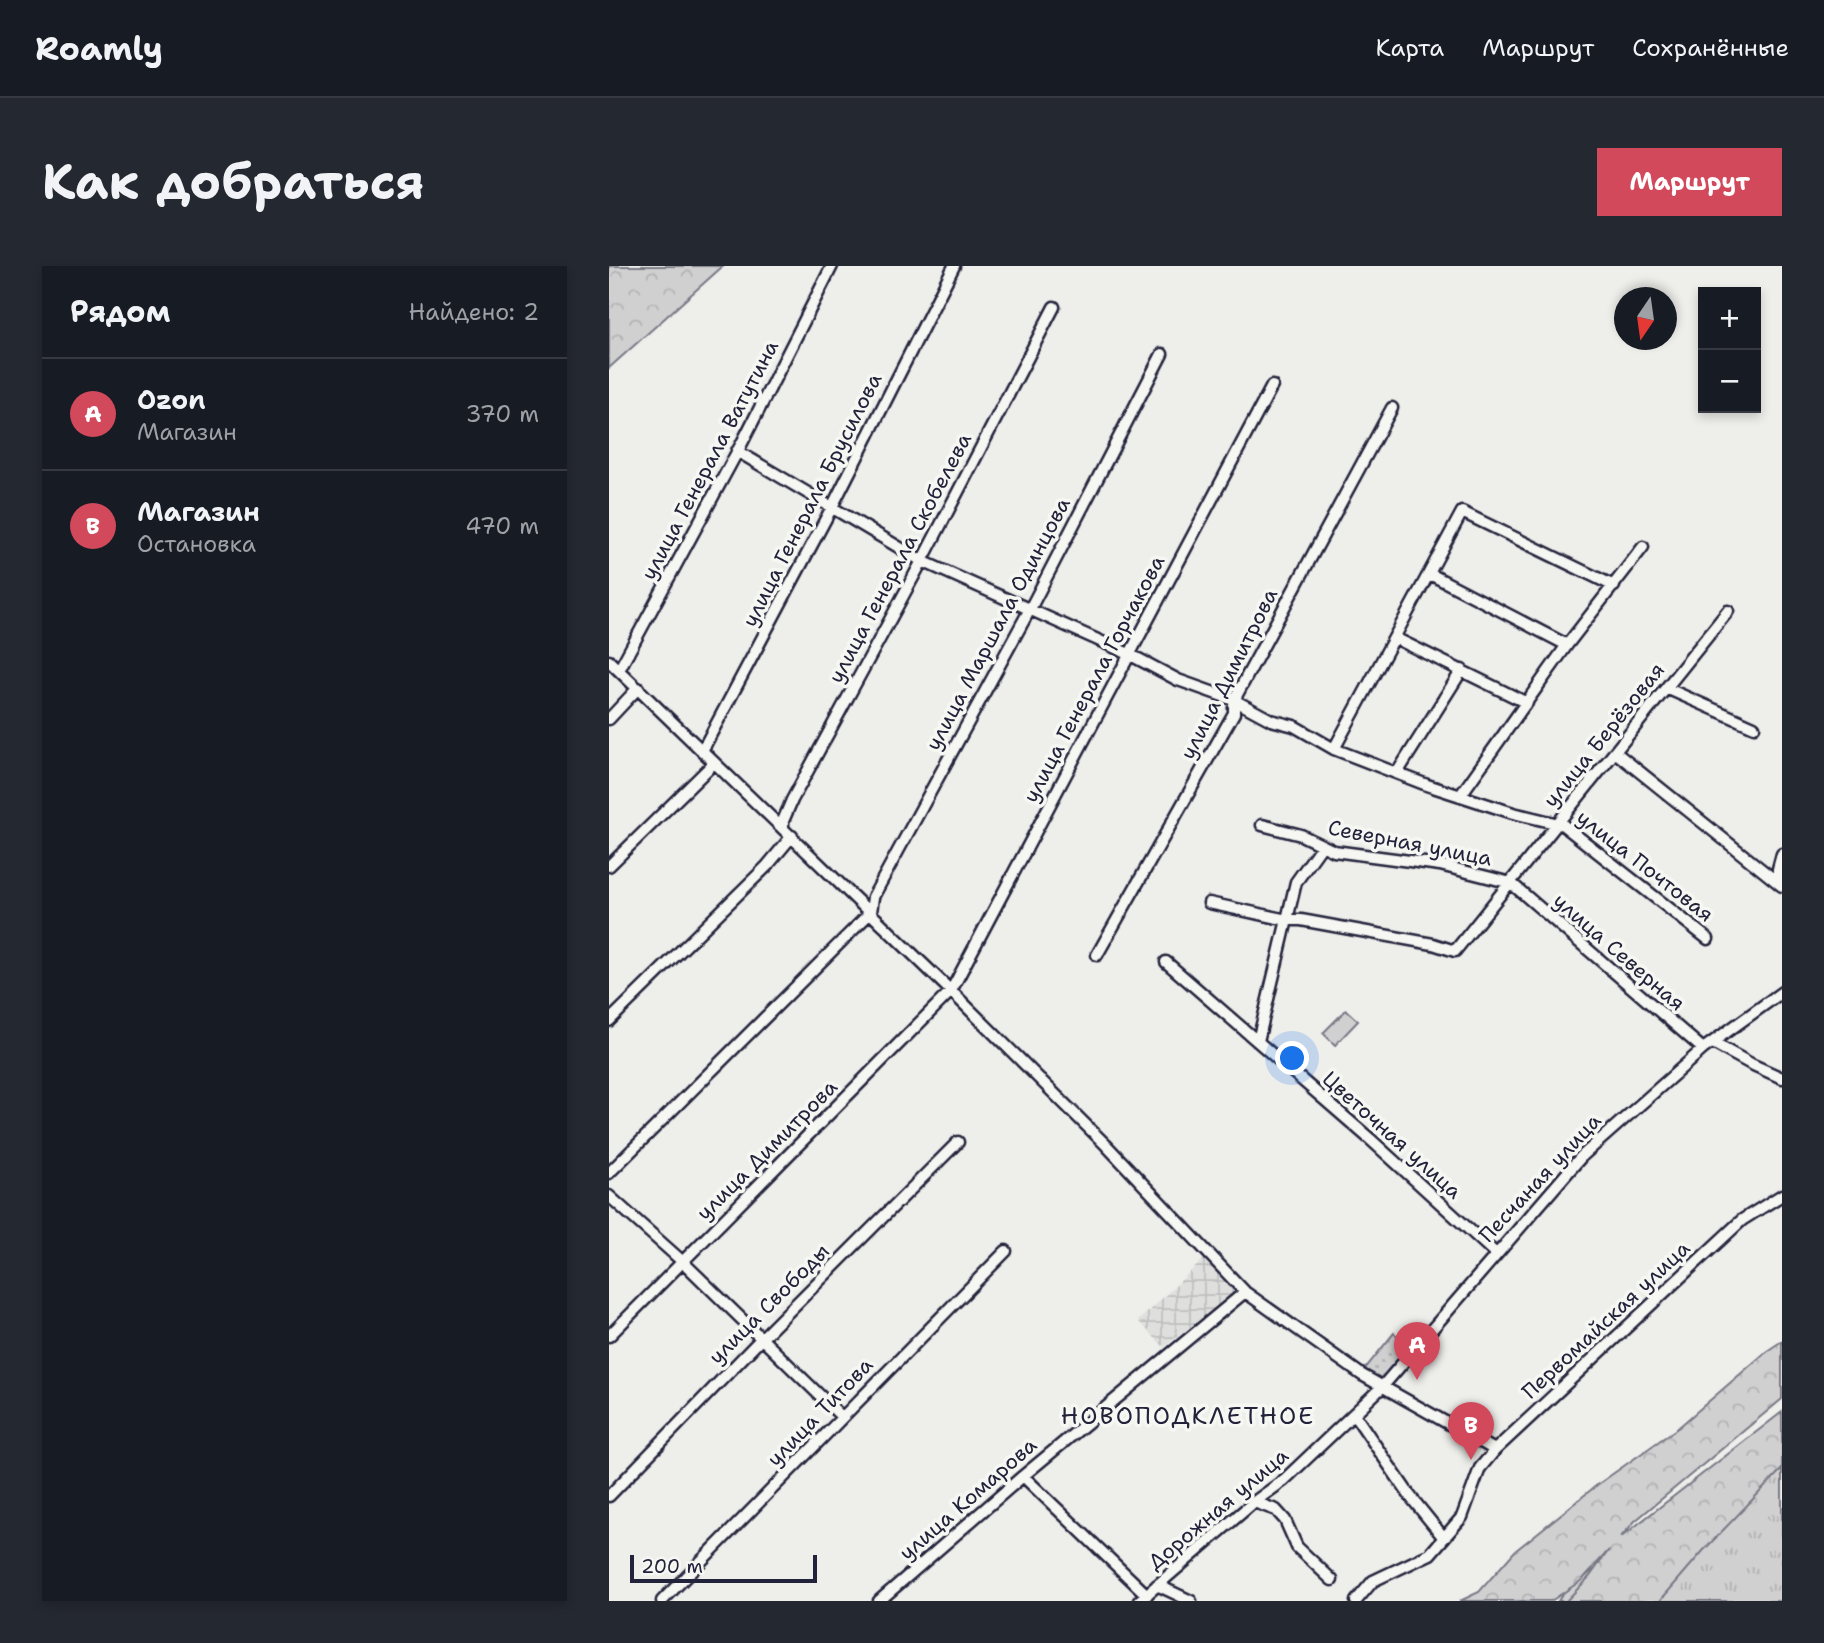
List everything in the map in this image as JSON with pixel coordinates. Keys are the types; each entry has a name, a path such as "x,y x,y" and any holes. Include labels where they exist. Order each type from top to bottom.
{"street":[{"name":"улица Генерала Ватутина","path":"619,670 737,451 832,266"},
{"name":"улица Генерала Брусилова","path":"702,751 831,509 954,266"},
{"name":"улица Генерала Скобелева","path":"783,828 783,821 792,800 922,561 1053,307"},
{"name":"улица Маршала Одинцова","path":"871,912 873,897 1030,608 1162,354"},
{"name":"улица Генерала Горчакова","path":"951,991 1272,386"},
{"name":"улица Димитрова","path":"1097,955 1234,713 1234,700 1392,408"},
{"path":"737,451 922,561 1129,654 1178,681 1234,700 1271,720 1294,726 1334,749 1398,773 1513,813 1557,823"},
{"path":"1334,749 1462,512 1614,586"},
{"path":"1460,796 1567,645 1643,547"},
{"path":"1430,574 1567,645"},
{"name":"улица Берёзовая","path":"1287,920 1301,920 1455,951 1728,611"},
{"path":"1395,638 1527,704"},
{"path":"609,662 951,991 1106,1145 1245,1292 1362,1375 1495,1450"},
{"path":"1398,773 1462,670"},
{"path":"609,719 638,688"},
{"path":"1666,688 1754,727"},
{"path":"1615,752 1780,883"},
{"path":"609,866 713,763"},
{"name":"улица Почтовая","path":"1557,823 1628,874 1708,939"},
{"name":"Северная улица","path":"1262,825 1301,835 1321,847 1362,856 1385,856 1440,865 1511,883"},
{"path":"609,1021 767,866 792,836"},
{"path":"1258,1041 1298,877 1321,847"},
{"path":"1780,883 1778,869 1782,854"},
{"name":"улица Северная","path":"1511,883 1703,1049"},
{"path":"1209,903 1287,920"},
{"path":"609,1173 871,912"},
{"name":"Цветочная улица","path":"1166,962 1496,1254"},
{"name":"улица Димитрова","path":"609,1336 951,991"},
{"name":"Песчаная улица","path":"1382,1387 1581,1157 1703,1049 1782,992"},
{"path":"1713,1043 1782,1078"},
{"name":"улица Свободы","path":"609,1496 958,1142"},
{"name":"Первомайская улица","path":"1356,1601 1373,1581 1430,1555 1462,1517 1480,1468 1495,1450 1742,1220 1782,1195"},
{"path":"609,1196 683,1262 842,1417"},
{"name":"улица Титова","path":"662,1601 1006,1251"},
{"name":"улица Комарова","path":"879,1601 1023,1476 1245,1292"},
{"name":"Дорожная улица","path":"1143,1598 1283,1480 1382,1387"},
{"path":"1354,1415 1410,1496 1444,1538"},
{"path":"1023,1476 1143,1598"},
{"path":"1254,1502 1276,1510 1285,1520 1297,1547 1332,1580"},
{"path":"1157,1585 1191,1601"}],"shaded area":[{"path":"1204,1259 1235,1293 1164,1347 1138,1321"}],"green space":[{"path":"609,266 723,266 609,368"},
{"path":"1346,1010 1358,1021 1335,1045 1323,1033"},
{"path":"1394,1333 1410,1347 1380,1383 1364,1370"},
{"path":"1782,1341 1782,1399 1635,1521 1620,1538 1782,1412 1782,1469 1703,1551 1660,1601 1566,1601 1590,1576 1609,1550 1582,1580 1551,1601 1460,1601 1479,1592 1515,1551 1597,1485 1679,1427"},
{"path":"1782,1431 1782,1601 1558,1601 1564,1592"}],"place":[{"name":"Ozon","path":"1417,1380"},
{"name":"Магазин","path":"1471,1460"}],"district":[{"name":"НОВОПОДКЛЕТНОЕ","path":"1188,1416"}]}
